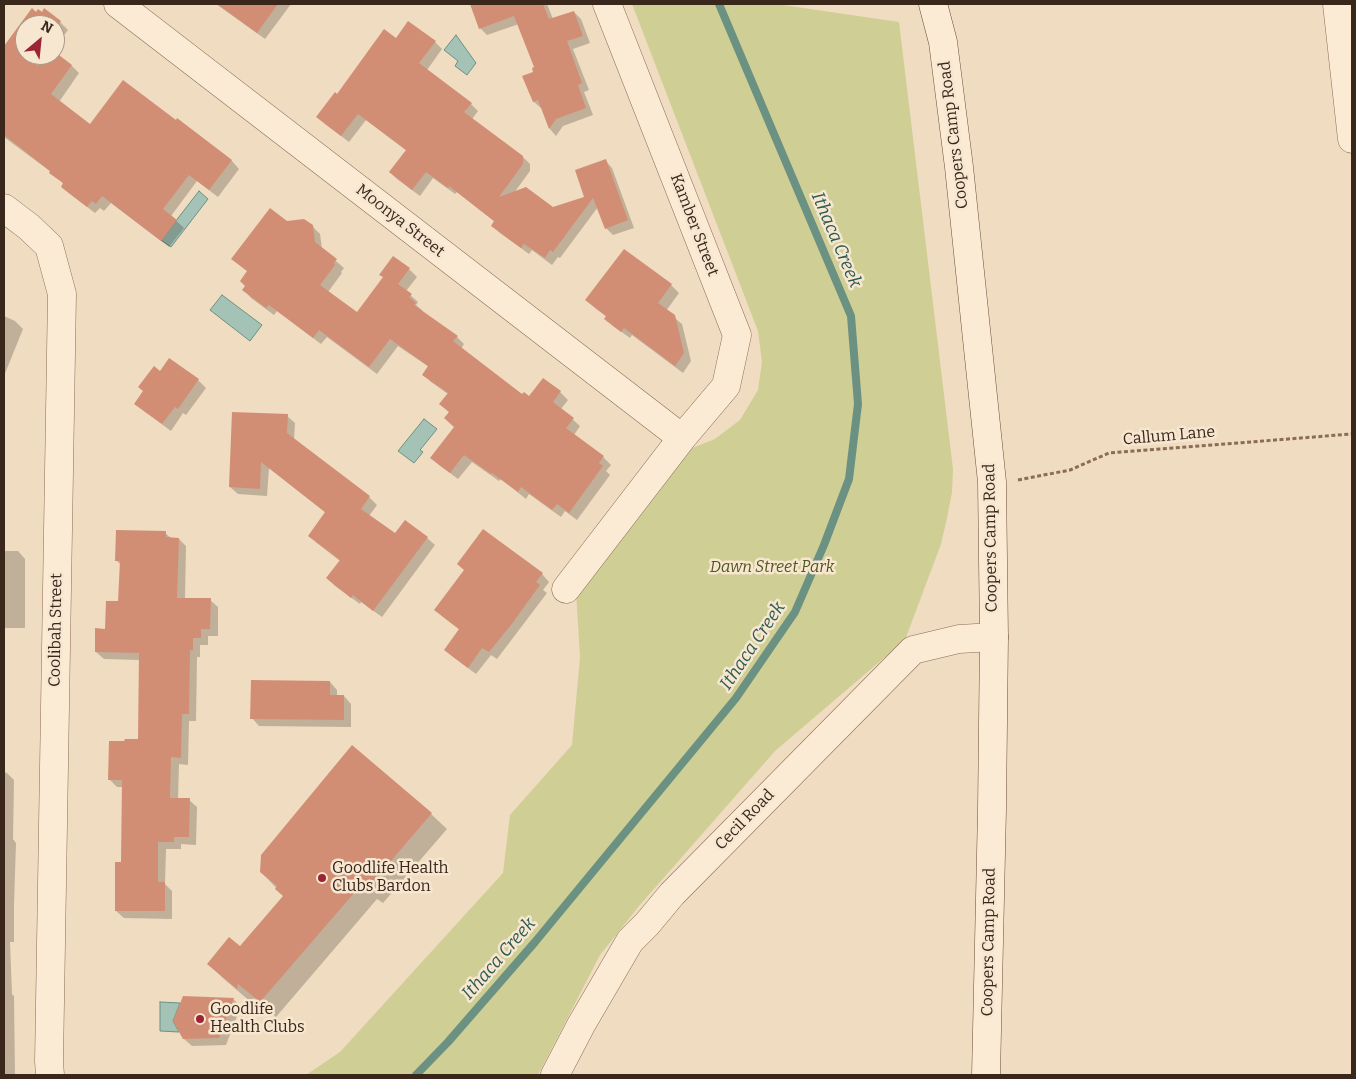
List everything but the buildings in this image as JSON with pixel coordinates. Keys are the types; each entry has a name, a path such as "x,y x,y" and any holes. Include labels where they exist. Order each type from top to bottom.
{"street":[{"name":"Moonya Street","path":"118,4 682,438"},
{"name":"Kamber Street","path":"566,589 682,438 726,386 737,335 607,4"},
{"name":"Coopers Camp Road","path":"933,4 943,42 958,158 992,482 994,637 986,1075"},
{"path":"1337,4 1352,139"},
{"name":"Coolibah Street","path":"4,208 50,246 62,294 49,1042 50,1075"},
{"name":"Cecil Road","path":"554,1075 630,941 672,894 913,650 959,639 994,637"}],"path":[{"name":"Callum Lane","path":"992,482 1026,479 1070,470 1109,454 1352,434"}],"green space":[{"name":"Dawn Street Park","path":"632,4 776,4 899,22 953,469 952,492 941,544 905,640 775,751 639,906 600,955 538,1075 306,1075 340,1052 503,873 510,815 572,745 580,657 576,591 685,451 715,439 740,420 758,390 762,362 758,331"}],"shaded area":[{"path":"456,35 476,63 467,75 455,66 458,61 444,50"},
{"path":"199,191 208,199 171,247 161,240"},
{"path":"222,295 262,325 250,341 210,310"},
{"path":"424,419 437,429 420,450 423,452 414,463 398,451"},
{"path":"160,1002 180,1003 173,1021 179,1032 160,1031"}],"waterway":[{"name":"Ithaca Creek","path":"416,1075 448,1042 535,942 736,698 795,612 824,545 849,479 858,404 851,316 719,4"}],"place":[{"name":"Goodlife Health Clubs Bardon","path":"322,878"},
{"name":"Goodlife Health Clubs","path":"200,1019"}]}
